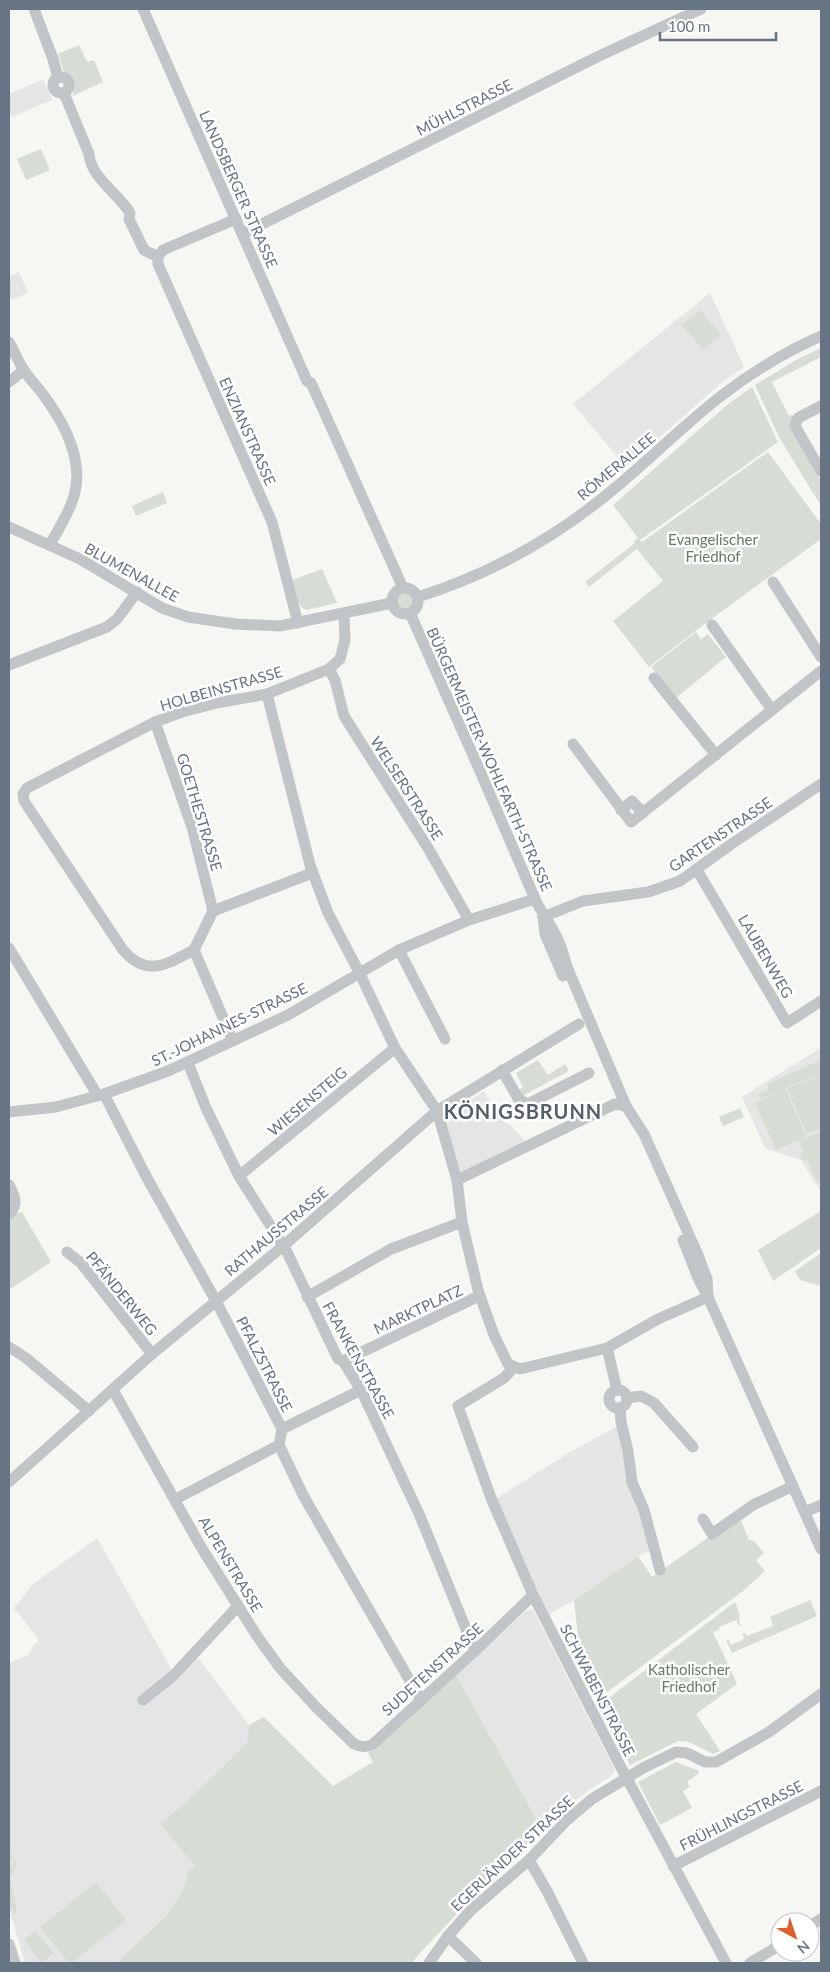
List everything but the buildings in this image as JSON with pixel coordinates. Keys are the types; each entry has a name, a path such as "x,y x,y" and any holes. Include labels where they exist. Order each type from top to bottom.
{"street":[{"path":"34,9 53,58 58,78 54,81 53,89 59,94 64,93 89,154 90,162 105,184 126,204 130,213 129,219 144,250 158,257 163,250 236,219"},
{"name":"LANDSBERGER STRASSE","path":"143,9 307,381 310,383 336,436 397,594"},
{"name":"MÜHLSTRASSE","path":"242,234 599,56 701,9"},
{"name":"ENZIANSTRASSE","path":"158,257 162,277 272,522 298,623"},
{"name":"RÖMERALLEE","path":"418,597 483,573 511,559 569,524 614,489 720,396 772,361 821,336"},
{"path":"9,342 24,370 55,412 70,443 76,465 77,481 74,496 68,512 50,544"},
{"path":"9,382 24,370"},
{"path":"821,406 798,418 795,426 821,472"},
{"name":"BLUMENALLEE","path":"9,527 50,544 100,570 162,608 188,617 252,626 280,626 344,614 397,594"},
{"path":"772,582 821,657"},
{"path":"410,589 418,597 416,609 410,613 398,612 397,594 410,589"},
{"path":"9,665 106,627 117,619 137,592"},
{"name":"BÜRGERMEISTER-WOHLFARTH-STRASSE","path":"410,613 543,917 545,934 554,942 616,1095 629,1111 639,1141 698,1267 708,1297 821,1549"},
{"path":"329,669 340,659 345,640 344,614"},
{"path":"712,626 772,710"},
{"name":"HOLBEINSTRASSE","path":"194,950 155,967 144,966 131,959 92,905 24,801 23,794 27,788 155,722 182,712 217,703 267,694 329,669"},
{"name":"WELSERSTRASSE","path":"329,669 335,680 344,716 428,848 469,920"},
{"path":"573,744 631,822 821,671"},
{"path":"654,678 716,755"},
{"path":"267,694 312,873 328,913 359,972 395,1048 437,1111 457,1180 462,1222 480,1296 508,1364 520,1369 607,1348 658,1319 708,1297"},
{"name":"GOETHESTRASSE","path":"155,722 192,828 213,911"},
{"name":"GARTENSTRASSE","path":"543,917 584,901 609,896 628,896 665,887 680,881 736,840 821,784"},
{"name":"LAUBENWEG","path":"697,870 787,1023 821,1001"},
{"path":"233,1041 194,950 213,911 312,873"},
{"name":"ST.-JOHANNES-STRASSE","path":"9,1112 56,1107 144,1081 188,1063 303,1007 359,972 399,950 469,920 535,899"},
{"name":"PFALZSTRASSE","path":"9,948 101,1095 216,1301 282,1430 278,1445"},
{"path":"399,950 445,1039"},
{"name":"RATHAUSSTRASSE","path":"9,1482 152,1354 282,1247 437,1111 579,1024"},
{"name":"WIESENSTEIG","path":"239,1176 395,1048"},
{"name":"FRANKENSTRASSE","path":"188,1063 208,1113 239,1176 282,1247 287,1252 338,1359 343,1361 362,1390 420,1516 475,1651"},
{"path":"502,1070 515,1093 522,1102 528,1104 589,1073"},
{"path":"457,1180 615,1104 629,1111"},
{"path":"9,1185 16,1198 16,1204 9,1214"},
{"path":"307,1297 391,1249 462,1222"},
{"name":"PFÄNDERWEG","path":"67,1252 81,1263 152,1354"},
{"name":"MARKTPLATZ","path":"343,1361 480,1296"},
{"path":"9,1347 26,1358 89,1411"},
{"path":"607,1348 617,1390"},
{"name":"SCHWABENSTRASSE","path":"514,1367 504,1378 458,1406 491,1498 533,1595 626,1777 726,1963"},
{"name":"ALPENSTRASSE","path":"113,1390 202,1548 238,1606 280,1668 347,1737"},
{"path":"282,1430 362,1390"},
{"path":"617,1390 622,1391 627,1398 625,1406 620,1408 612,1406 609,1401 612,1393 617,1390"},
{"path":"627,1398 641,1396 654,1403 693,1447"},
{"path":"620,1408 632,1482 644,1510 660,1570"},
{"path":"176,1500 278,1445 303,1495 420,1700"},
{"path":"703,1519 712,1534 752,1505 793,1486"},
{"path":"805,1512 821,1505"},
{"name":"SUDETENSTRASSE","path":"347,1737 360,1747 367,1747 475,1651 533,1595"},
{"path":"143,1700 173,1676 238,1606"},
{"name":"EGERLÄNDER STRASSE","path":"429,1963 448,1936 470,1911 529,1860 567,1820 592,1799 626,1777 676,1752 687,1753 705,1762 716,1762 769,1732 821,1694"},
{"name":"FRÜHLINGSTRASSE","path":"673,1866 821,1791"},
{"path":"529,1860 534,1864 583,1963"},
{"path":"448,1936 476,1963"},
{"path":"9,1944 15,1963"},
{"path":"750,1963 770,1951"}],"shaded area":[{"path":"43,79 52,100 12,117 9,111 9,94"},
{"path":"19,272 28,293 9,301 9,277"},
{"path":"710,293 744,367 721,383 626,467 573,404"},
{"path":"821,1048 821,1192 801,1160 765,1148 742,1097"},
{"path":"484,1091 501,1120 511,1126 527,1143 462,1175 443,1117"},
{"path":"619,1425 651,1550 638,1556 574,1600 547,1616 494,1500 567,1454"},
{"path":"97,1538 177,1679 198,1658 249,1725 247,1743 161,1824 195,1866 188,1871 183,1890 167,1915 116,1963 25,1963 9,1908 9,1661 12,1662 28,1655 39,1640 14,1608 32,1585"},
{"path":"533,1610 615,1770 611,1776 589,1790 542,1829 456,1675 526,1611"}],"green space":[{"path":"79,45 87,62 94,60 103,82 73,96 73,81 64,72 58,54"},
{"path":"41,149 50,170 26,180 17,159"},
{"path":"700,310 721,335 703,350 682,325"},
{"path":"821,348 821,357 772,382 788,414 793,416 790,427 821,481 821,506 779,437 755,385 796,360"},
{"name":"Evangelischer Friedhof","path":"752,387 778,442 640,540 642,542 768,452 821,524 821,539 649,667 613,621 663,581 637,549 589,587 585,582 635,543 634,541 638,538 613,505 727,405"},
{"path":"163,492 167,503 136,516 132,506"},
{"path":"322,569 337,603 307,610 298,602 292,580"},
{"path":"402,593 408,593 413,598 411,607 402,609 397,604 397,598"},
{"path":"696,632 701,639 708,634 726,657 676,698 651,667"},
{"path":"538,1060 548,1075 565,1064 569,1071 524,1095 530,1100 527,1100 517,1091 523,1087 516,1073"},
{"path":"821,1060 821,1073 760,1099 758,1094 769,1089 767,1084"},
{"path":"821,1074 821,1128 807,1134 787,1089"},
{"path":"785,1089 806,1137 776,1150 755,1103"},
{"path":"740,1108 744,1117 723,1126 719,1117"},
{"path":"820,1132 821,1181 818,1183 807,1160 802,1161 800,1155 804,1152 799,1141"},
{"path":"821,1211 821,1248 773,1281 758,1250"},
{"path":"22,1212 51,1262 9,1290 9,1219 14,1214"},
{"path":"821,1253 821,1286 800,1280 795,1271"},
{"path":"739,1516 749,1540 754,1541 764,1553 756,1560 765,1571 743,1591 607,1692 581,1664 574,1600 638,1556 652,1577"},
{"path":"810,1600 817,1616 732,1653 726,1640 728,1639 731,1645 744,1639 742,1633 745,1633 747,1636 773,1626 770,1617"},
{"name":"Katholischer Friedhof","path":"735,1602 740,1615 740,1625 736,1620 719,1627 720,1629 713,1632 737,1684 696,1714 720,1751 713,1754 689,1742 678,1741 630,1765 598,1706"},
{"path":"456,1675 542,1829 536,1838 491,1878 412,1963 116,1963 167,1915 183,1890 188,1871 195,1866 160,1824 185,1803 247,1743 249,1725 264,1717 333,1786 373,1762 368,1753"},
{"path":"676,1762 699,1771 698,1774 687,1782 690,1787 683,1791 692,1808 660,1825 638,1782"},
{"path":"10,1854 17,1863 10,1878 17,1911 15,1914 9,1899 9,1869 15,1864 9,1857"},
{"path":"96,1882 126,1920 72,1963 69,1963 40,1927"},
{"path":"35,1931 54,1953 42,1963 24,1940"}],"district":[{"name":"KÖNIGSBRUNN","path":"523,1111"}]}
